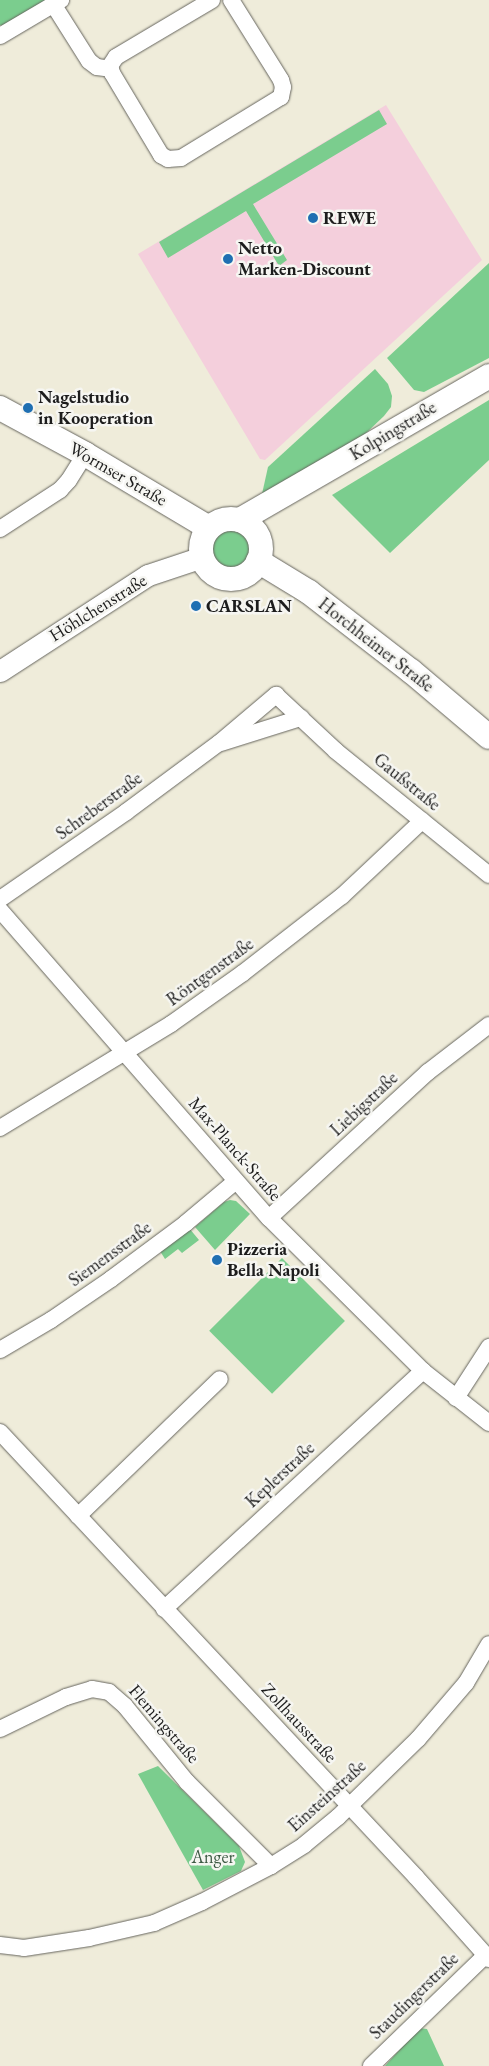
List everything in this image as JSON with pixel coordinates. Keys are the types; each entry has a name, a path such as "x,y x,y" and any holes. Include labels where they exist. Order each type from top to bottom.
{"main road":[{"name":"Kolpingstraße","path":"240,520 489,376"},
{"name":"Wormser Straße","path":"0,408 84,454 209,528"},
{"name":"Kolpingstraße","path":"259,550 269,521 298,488"},
{"path":"223,520 240,520 253,529 259,550 252,571 245,576 227,579 209,570 202,557 201,544 209,528 223,520"},
{"name":"Horchheimer Straße","path":"259,550 308,592 412,671 489,737"}],"street":[{"path":"212,0 116,57 111,62 111,69 161,155 172,160 181,158 281,97 283,92 281,80 231,0"},
{"path":"0,36 57,2 89,61 97,67 111,69"},
{"path":"0,529 60,490 69,480 84,454"},
{"name":"Höhlchenstraße","path":"0,671 148,575 202,557"},
{"name":"Schreberstraße","path":"0,899 126,812 219,743 276,695 301,718"},
{"name":"Schreberstraße","path":"219,743 301,718"},
{"name":"Gaußstraße","path":"301,718 336,751 489,875"},
{"name":"Röntgenstraße","path":"0,1128 171,1024 292,936 348,890 422,821"},
{"name":"Max-Planck-Straße","path":"0,910 269,1218 423,1371 489,1422"},
{"name":"Liebigstraße","path":"269,1218 428,1072 489,1025"},
{"name":"Siemensstraße","path":"0,1350 51,1320 112,1279 186,1223 236,1180"},
{"path":"456,1398 489,1348"},
{"name":"Keplerstraße","path":"164,1609 423,1371"},
{"path":"78,1516 220,1379"},
{"name":"Zollhausstraße","path":"2,1437 416,1877 487,1957"},
{"name":"Einsteinstraße","path":"0,1946 24,1948 88,1938 154,1923 202,1902 271,1866 326,1828 444,1711 466,1683 489,1644"},
{"name":"Flemingstraße","path":"0,1729 66,1697 92,1689 109,1692 125,1706 187,1782 271,1866"},
{"name":"Staudingerstraße","path":"371,2066 487,1957"}],"shaded area":[{"path":"386,105 482,260 265,460 260,459 138,254"}],"green space":[{"path":"0,0 52,0 2,26 0,25"},
{"path":"379,110 387,124 253,204 287,260 279,266 246,211 168,258 159,242"},
{"path":"489,263 489,358 424,392 414,390 387,358"},
{"path":"375,369 388,384 392,396 391,407 384,416 363,436 262,494 268,467"},
{"path":"489,400 489,460 390,553 332,495"},
{"path":"234,527 246,533 251,540 251,558 246,565 239,570 226,571 218,568 211,561 208,545 211,537 218,530"},
{"path":"236,1201 250,1214 215,1250 195,1227 224,1202"},
{"path":"189,1228 199,1240 182,1253 178,1249 165,1259 160,1251"},
{"path":"282,1258 345,1321 272,1394 209,1331"},
{"name":"Anger","path":"158,1766 239,1846 245,1862 241,1871 203,1890 138,1774"},
{"path":"419,2028 427,2029 444,2066 385,2066"}],"place":[{"name":"REWE","path":"313,218"},
{"name":"Netto Marken-Discount","path":"228,259"},
{"name":"Nagelstudio in Kooperation","path":"28,408"},
{"name":"CARSLAN","path":"196,606"},
{"name":"Pizzeria Bella Napoli","path":"217,1260"}]}
